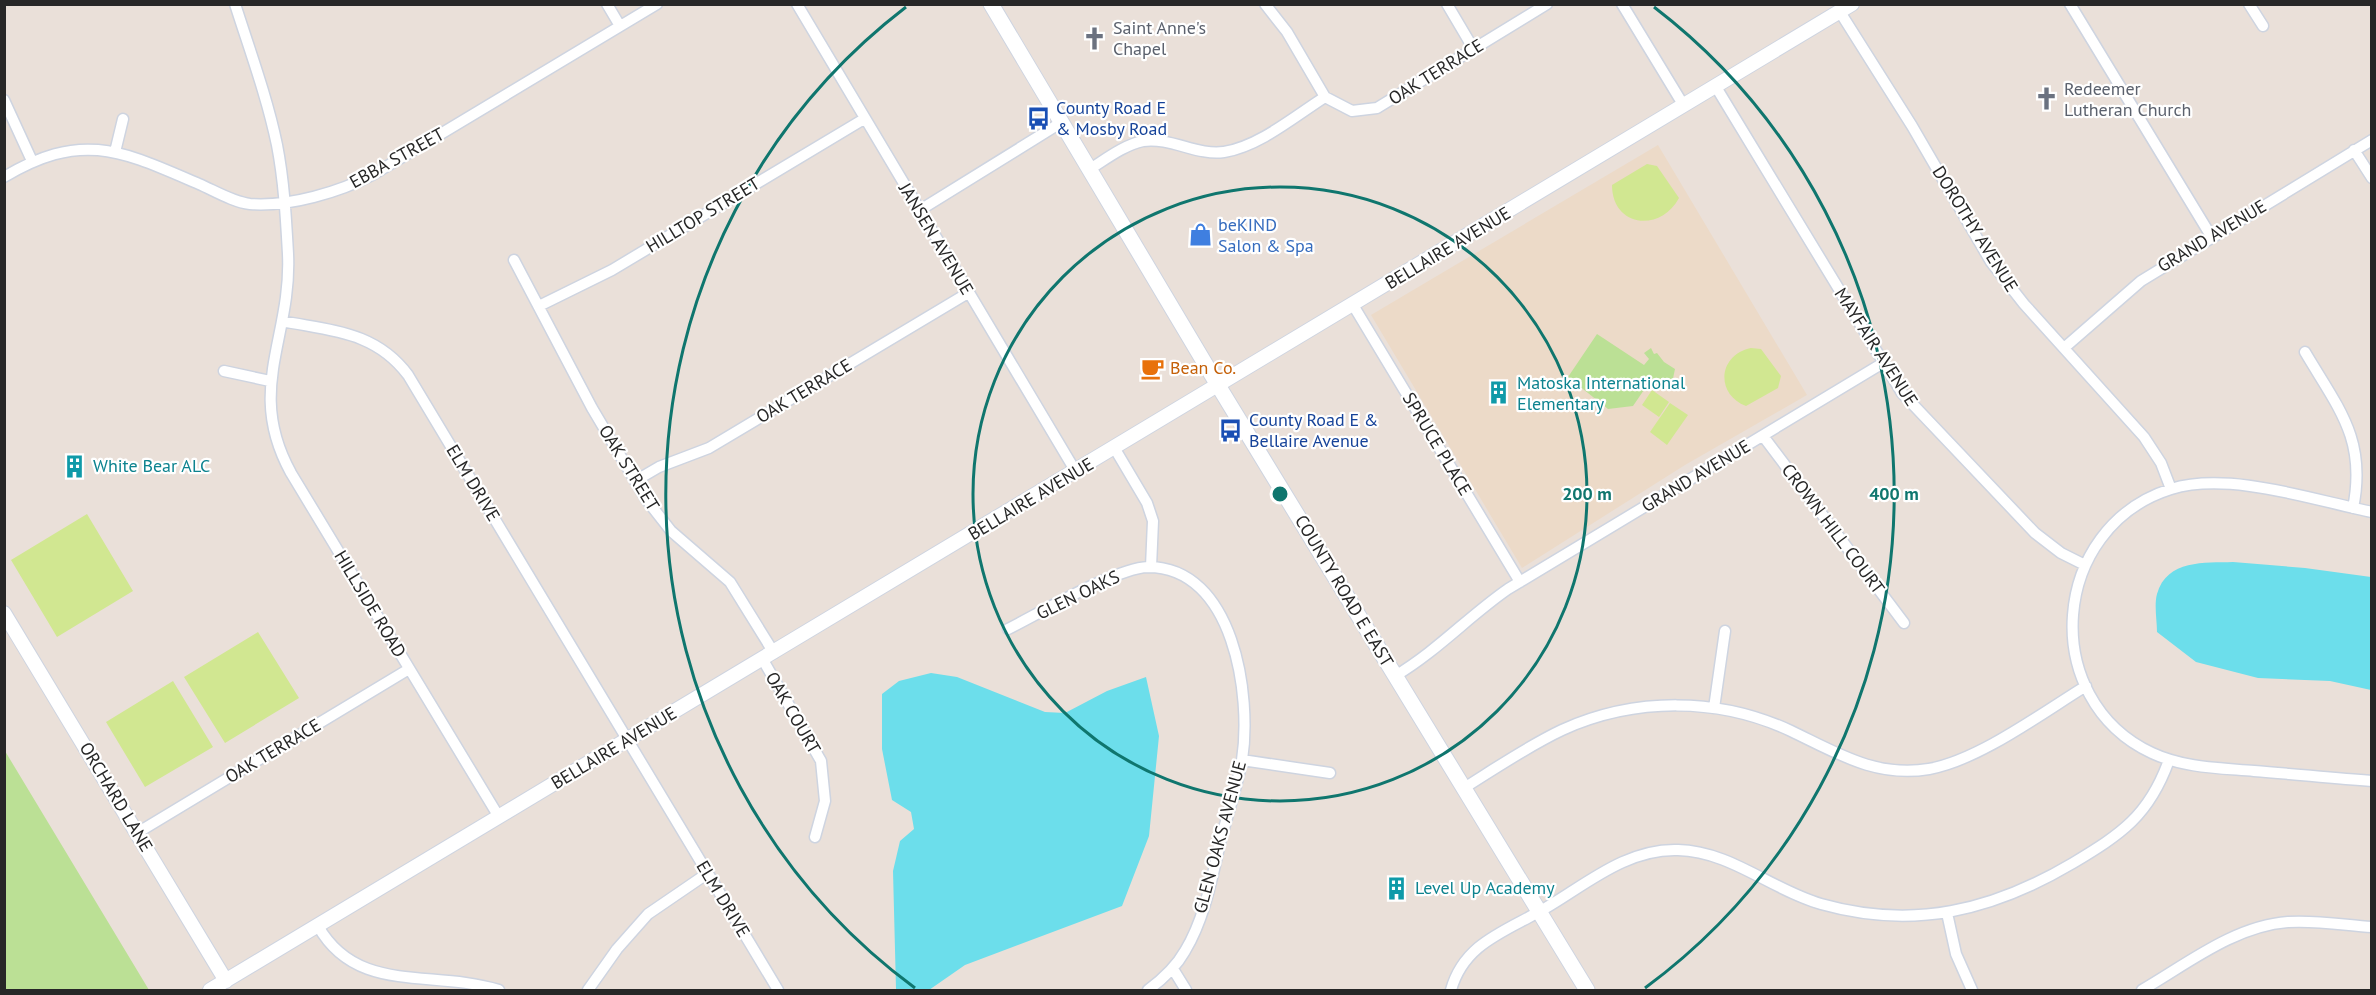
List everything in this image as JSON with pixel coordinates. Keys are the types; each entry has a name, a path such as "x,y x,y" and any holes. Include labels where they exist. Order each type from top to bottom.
{"main road":[{"name":"COUNTY ROAD E EAST","path":"991,4 1219,387 1587,990"}],"street":[{"path":"235,4 268,109 277,146 289,272 282,321"},
{"path":"607,4 620,26"},
{"name":"EBBA STREET","path":"4,177 32,161 61,151 79,149 115,152 142,160 250,204 316,196 356,184 657,4"},
{"name":"JANSEN AVENUE","path":"797,4 1076,472"},
{"path":"1090,169 1122,149 1143,141 1165,142 1206,152 1236,149 1325,98 1287,32 1265,4"},
{"path":"1447,4 1473,48"},
{"name":"OAK TERRACE","path":"1325,98 1352,111 1377,108 1547,4"},
{"path":"1622,4 1684,106"},
{"path":"2070,4 2211,236"},
{"path":"2249,4 2263,26"},
{"name":"BELLAIRE AVENUE","path":"210,990 1219,387 1846,8"},
{"name":"DOROTHY AVENUE","path":"1846,8 1991,262 2024,304 2154,450 2171,489"},
{"name":"MAYFAIR AVENUE","path":"1716,87 1883,363 1918,412 2035,533 2061,553 2085,565"},
{"path":"4,100 32,161"},
{"path":"115,152 123,119"},
{"name":"HILLTOP STREET","path":"539,306 612,270 864,119"},
{"path":"920,210 1062,122"},
{"name":"GRAND AVENUE","path":"2064,348 2141,280 2372,140"},
{"path":"2354,150 2372,178"},
{"name":"OAK STREET","path":"514,260 592,408 656,514 671,531 730,582 768,656"},
{"name":"OAK TERRACE","path":"635,480 659,467 709,448 968,293"},
{"name":"SPRUCE PLACE","path":"1353,305 1520,582"},
{"name":"HILLSIDE ROAD","path":"282,321 270,381 270,419 282,457 499,817"},
{"name":"ELM DRIVE","path":"282,321 362,338 377,345 399,363 778,990"},
{"path":"2304,352 2343,417 2355,446 2358,478 2353,508"},
{"name":"GRAND AVENUE","path":"1395,676 1432,653 1489,603 1520,582 1883,363"},
{"path":"224,371 270,381"},
{"name":"CROWN HILL COURT","path":"1763,436 1904,623"},
{"path":"1115,449 1147,503 1153,521 1150,567"},
{"path":"2372,512 2227,483 2190,484 2171,489 2136,506 2121,518 2100,541 2085,565 2074,598 2072,618 2075,655 2086,686 2095,703 2120,732 2136,744 2169,760 2202,767 2372,781"},
{"name":"GLEN OAKS","path":"1008,629 1126,571 1150,567"},
{"name":"GLEN OAKS AVENUE","path":"1148,990 1173,969 1185,951 1202,912 1242,760 1243,705 1239,675 1221,612 1203,590 1190,580 1176,573 1150,567"},
{"name":"ORCHARD LANE","path":"4,613 226,981"},
{"path":"1714,708 1725,631"},
{"name":"OAK COURT","path":"768,656 821,761 825,801 815,837"},
{"name":"OAK TERRACE","path":"137,833 409,669"},
{"path":"1464,788 1536,744 1586,720 1636,708 1664,705 1714,708 1766,720 1851,761 1888,770 1909,771 1947,764 1966,757 2086,686"},
{"path":"1242,760 1330,773"},
{"path":"1451,990 1462,965 1483,941 1539,912 1626,860 1660,851 1677,850 1713,856 1795,895 1843,910 1901,916 1975,907 2026,889 2109,841 2130,825 2149,804 2169,760"},
{"path":"588,990 617,949 648,914 708,873"},
{"path":"1947,912 1956,954 1972,990"},
{"path":"2142,990 2223,942 2253,929 2290,922 2372,927"},
{"path":"318,926 324,938 344,961 372,976 395,980 451,981 499,990"},
{"path":"1173,969 1186,990"}],"shaded area":[{"path":"1658,145 1807,395 1685,465 1522,568 1371,315"}],"green space":[{"path":"1647,164 1657,166 1679,198 1661,217 1638,220 1628,217 1620,210 1614,199 1612,185"},
{"path":"1597,334 1644,365 1649,359 1644,353 1651,348 1654,354 1657,353 1664,362 1675,369 1672,383 1663,388 1657,385 1651,390 1646,387 1633,406 1608,409 1568,377"},
{"path":"1751,348 1761,349 1781,376 1778,388 1746,406 1729,393 1724,375 1732,358"},
{"path":"1652,390 1669,402 1659,417 1642,405"},
{"path":"1670,403 1688,415 1667,445 1650,432"},
{"path":"87,514 133,591 57,637 11,560"},
{"path":"258,632 299,698 225,743 184,677"},
{"path":"173,681 213,747 145,787 106,722"},
{"path":"5,751 149,990 5,990"}],"water":[{"path":"2233,562 2305,568 2371,577 2371,690 2330,681 2258,678 2196,662 2157,632 2157,594 2169,574 2188,565"},
{"path":"931,673 957,677 1045,712 1065,713 1107,691 1146,677 1159,736 1149,836 1122,906 965,965 929,990 901,990 896,989 893,871 900,841 914,829 911,812 892,800 882,749 882,694 899,681"}],"place":[{"name":"Saint Anne's Chapel","path":"1095,38"},
{"name":"Redeemer Lutheran Church","path":"2046,99"},
{"name":"County Road E & Mosby Road","path":"1038,118"},
{"name":"beKIND Salon & Spa","path":"1200,235"},
{"name":"Bean Co.","path":"1152,368"},
{"name":"Matoska International Elementary","path":"1499,393"},
{"name":"County Road E & Bellaire Avenue","path":"1231,430"},
{"name":"White Bear ALC","path":"75,466"},
{"name":"Level Up Academy","path":"1397,888"}]}
